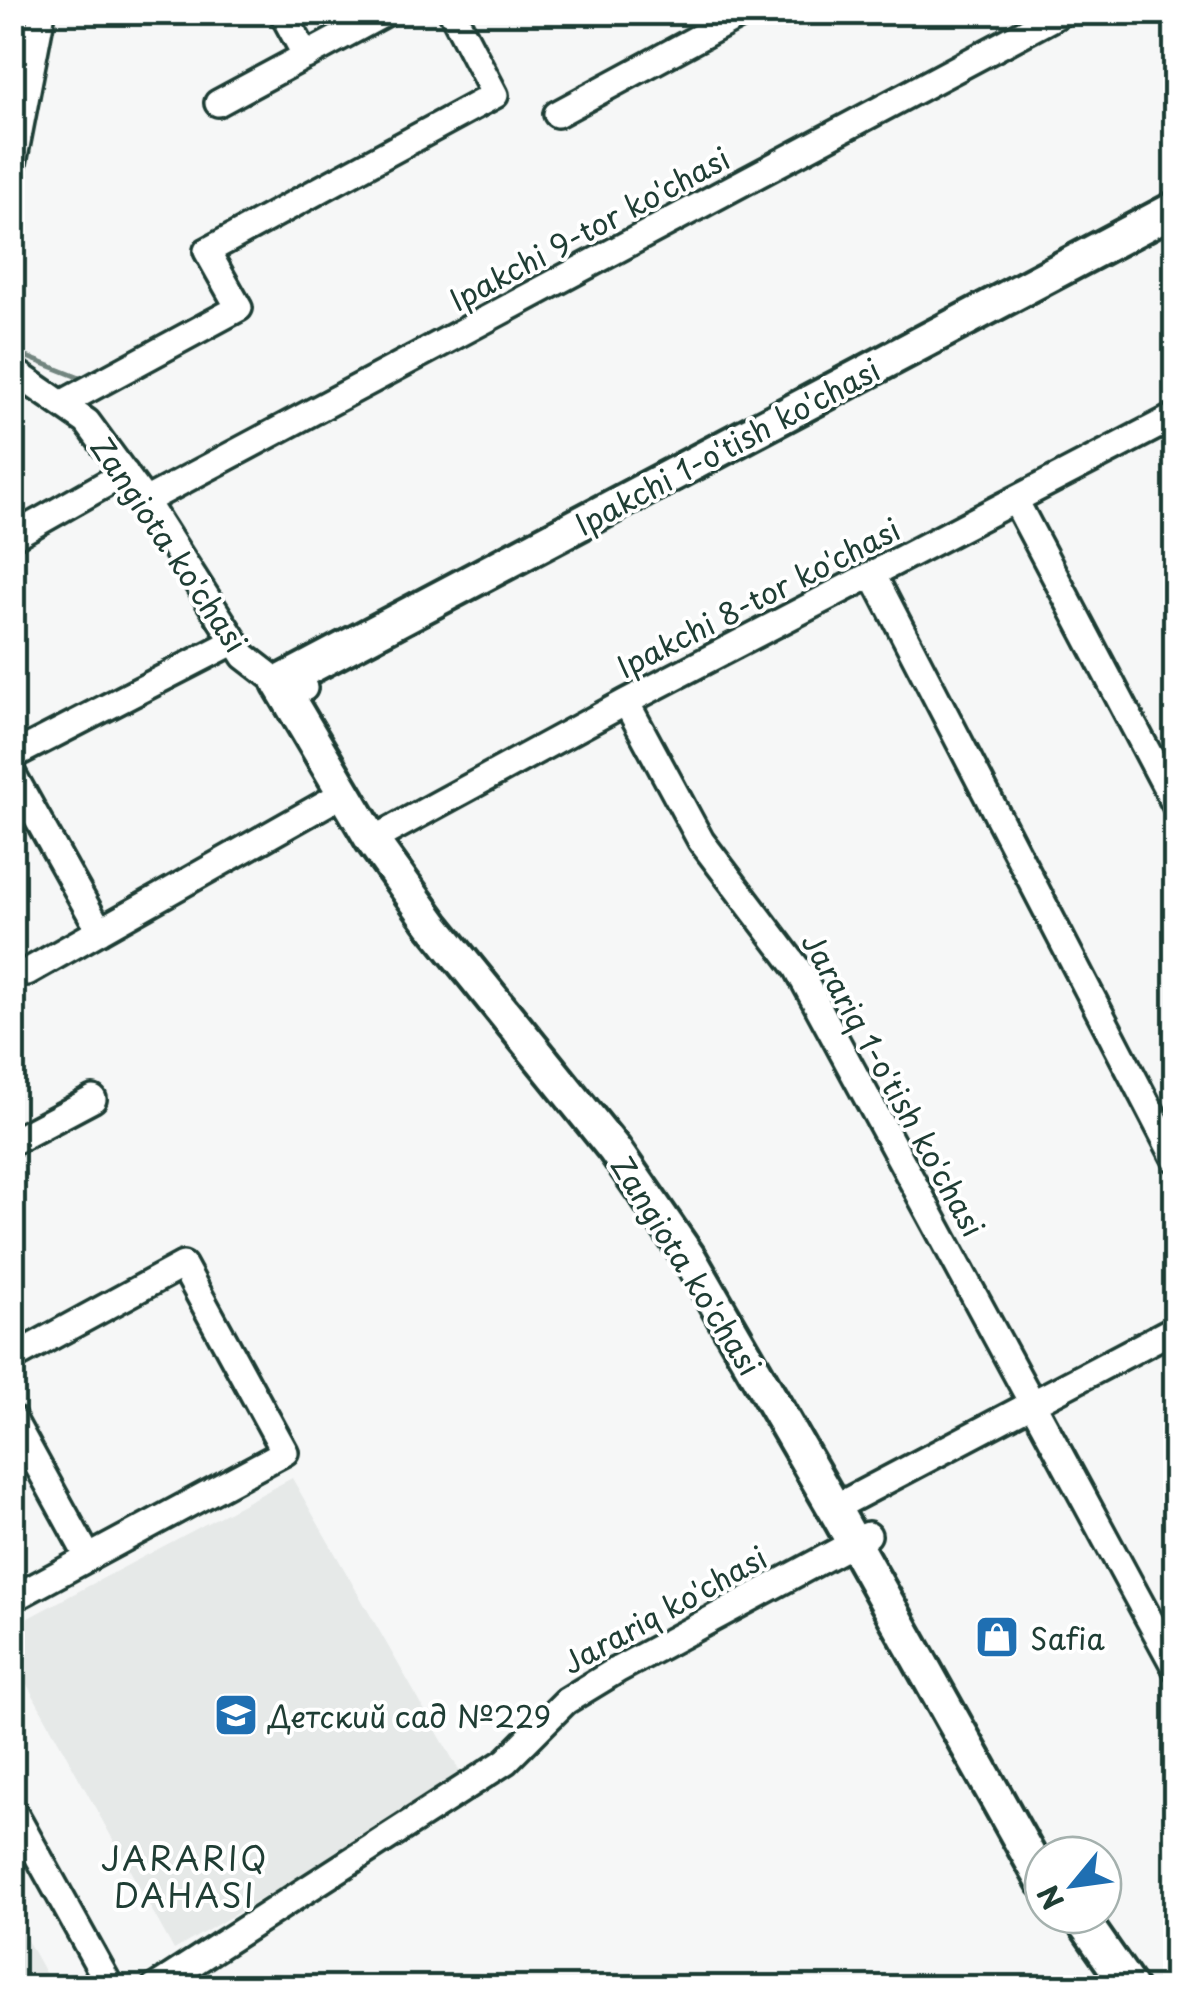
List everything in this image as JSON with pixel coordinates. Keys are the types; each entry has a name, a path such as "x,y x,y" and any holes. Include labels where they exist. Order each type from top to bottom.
{"main road":[{"name":"Ipakchi 1-o'tish ko'chasi","path":"292,686 1176,208"},
{"name":"Ipakchi 1-o'tish ko'chasi","path":"292,686 1176,225"},
{"name":"Zangiota ko'chasi","path":"292,686 344,793 622,1134 702,1252 861,1538 1034,1835"},
{"name":"Zangiota ko'chasi","path":"292,686 379,837"},
{"name":"Zangiota ko'chasi","path":"861,1538 1023,1843"},
{"path":"1075,1935 1111,1988"},
{"path":"1093,1935 1130,1988"}],"street":[{"path":"12,168 42,12"},
{"path":"282,12 306,56"},
{"path":"218,103 386,12"},
{"path":"558,114 746,12"},
{"name":"Ipakchi 9-tor ko'chasi","path":"145,501 1063,12"},
{"path":"63,402 239,308 207,251 496,96 453,13"},
{"name":"Zangiota ko'chasi","path":"18,382 63,402 87,422 145,501 232,642 244,656 292,686"},
{"name":"Ipakchi 8-tor ko'chasi","path":"379,837 626,702 1176,416"},
{"path":"12,537 125,472"},
{"path":"1016,502 1176,806"},
{"path":"872,575 1176,1160"},
{"path":"12,756 232,642"},
{"name":"Jarariq 1-o'tish ko'chasi","path":"626,702 701,841 797,968 1176,1670"},
{"path":"12,772 100,931"},
{"path":"27,972 344,793"},
{"path":"12,1142 93,1098"},
{"path":"12,1358 183,1265 285,1452 12,1599"},
{"path":"842,1504 1176,1328"},
{"path":"12,1418 88,1557"},
{"name":"Jarariq ko'chasi","path":"154,1988 506,1761 566,1701 861,1538"},
{"path":"12,1808 111,1988"}],"shaded area":[{"name":"Детский сад №229","path":"292,1478 460,1772 319,1865 174,1950 13,1659 13,1626"},
{"path":"13,1915 53,1987 13,1987"}],"waterway":[{"path":"12,351 80,378"}],"place":[{"name":"Safia","path":"997,1637"},
{"name":"Детский сад №229","path":"236,1715"}],"district":[{"name":"JARARIQ DAHASI","path":"185,1876"}]}
